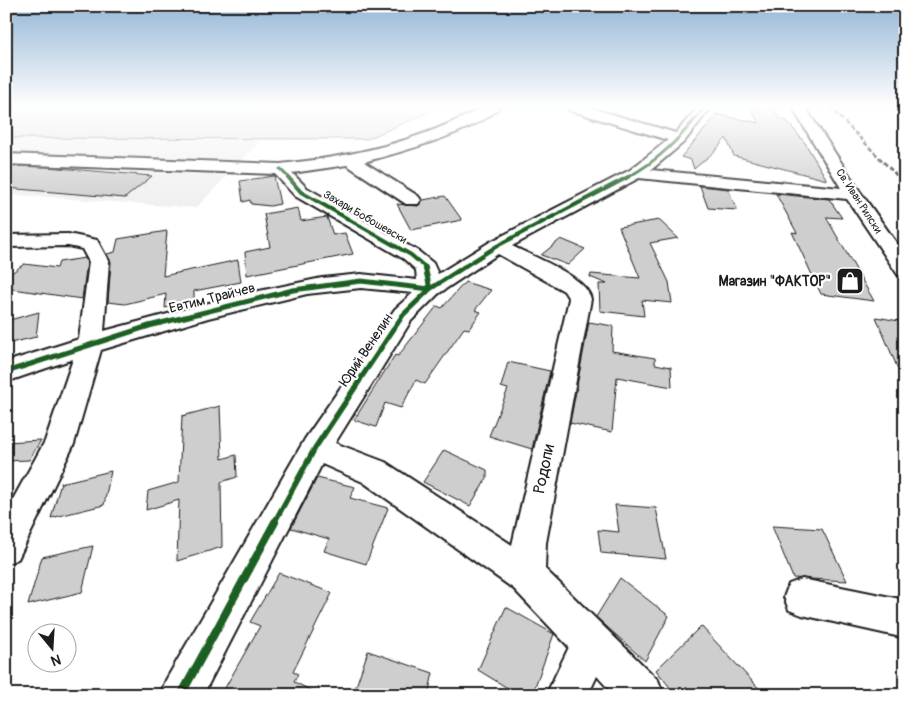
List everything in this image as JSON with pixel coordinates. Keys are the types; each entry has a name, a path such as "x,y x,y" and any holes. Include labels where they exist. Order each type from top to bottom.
{"street":[{"path":"6,159 280,168 317,166 350,160 425,140"},
{"name":"Юрий Венелин","path":"181,695 315,448 402,315 430,289 497,246 636,173 678,140"},
{"name":"Св. Иван Рилски","path":"820,140 853,194 905,270"},
{"path":"350,160 412,200"},
{"name":"Захари Бобошевски","path":"280,168 301,192 411,255 426,268 430,289"},
{"path":"636,173 712,182 853,194"},
{"path":"6,242 68,240 90,244 99,262 91,343 59,444 6,547"},
{"name":"Родопи","path":"497,246 572,286 579,293 580,299 529,543 526,576"},
{"name":"Евтим Трайчев","path":"6,372 91,343 173,319 298,289 351,281 399,283 430,289"},
{"path":"315,448 374,472 526,576 643,695"},
{"path":"802,597 905,620"},
{"path":"567,695 592,641"}],"shaded area":[{"path":"6,140 261,140 196,208 6,194"}],"building":[{"path":"696,140 725,140 715,151 694,169 691,160 681,157"},
{"path":"727,140 802,140 827,180 734,156"},
{"path":"6,166 46,167 152,176 125,198 6,188"},
{"path":"274,176 280,204 270,206 251,204 250,200 243,202 240,181"},
{"path":"700,186 728,189 737,210 708,208"},
{"path":"776,194 829,199 842,218 826,217 874,301 821,294 792,232 797,233"},
{"path":"445,196 462,220 411,230 397,204 418,206 423,200"},
{"path":"298,208 301,221 327,217 333,235 345,233 353,254 247,275 245,252 270,247 264,214"},
{"path":"659,220 678,238 650,243 669,282 672,303 642,300 644,316 600,311 599,284 607,284 590,277 591,274 640,278 619,227"},
{"path":"167,231 163,276 238,260 241,282 194,291 194,301 165,308 166,294 125,304 108,302 111,262 107,254 115,252 118,239"},
{"path":"561,239 585,249 568,265 541,255"},
{"path":"85,258 87,262 82,299 6,288 6,277 24,264 57,268 59,262"},
{"path":"465,282 491,290 475,310 481,312 469,329 464,328 425,384 416,380 401,408 385,403 376,427 354,420 395,355 398,356 437,306 442,308"},
{"path":"39,312 36,337 6,344 6,321"},
{"path":"876,317 905,322 905,386"},
{"path":"589,322 613,326 612,351 655,358 655,364 671,367 672,387 617,377 612,432 570,423"},
{"path":"508,362 550,371 532,449 489,436 508,389 501,387"},
{"path":"220,406 222,459 236,455 237,477 221,482 222,547 177,561 179,500 146,510 148,491 179,482 182,416"},
{"path":"41,440 29,460 6,461 6,442"},
{"path":"444,450 487,470 487,478 470,506 423,482"},
{"path":"111,471 104,505 51,518 61,483"},
{"path":"317,478 355,487 350,498 388,508 366,564 324,551 329,539 291,528"},
{"path":"615,505 656,508 666,559 601,553 598,530 619,532"},
{"path":"772,526 822,529 847,581 793,578"},
{"path":"93,546 82,592 28,605 42,557"},
{"path":"279,573 332,593 293,672 298,674 294,682 321,695 221,695 260,626 250,622"},
{"path":"620,578 669,616 645,661 596,617"},
{"path":"506,607 554,634 532,695 519,695 478,670"},
{"path":"701,626 765,695 676,695 656,670"},
{"path":"368,651 433,673 428,695 353,695"}],"railway":[{"path":"862,140 905,184"}],"cycle path":[{"path":"181,695 315,448 403,315 430,289 497,246 636,173 660,156 678,140"},
{"path":"6,372 149,326 206,310 322,284 361,281 430,289 426,268 411,255 301,192 280,169"}],"place":[{"name":"Магазин \"ФАКТОР\"","path":"850,281"}]}
